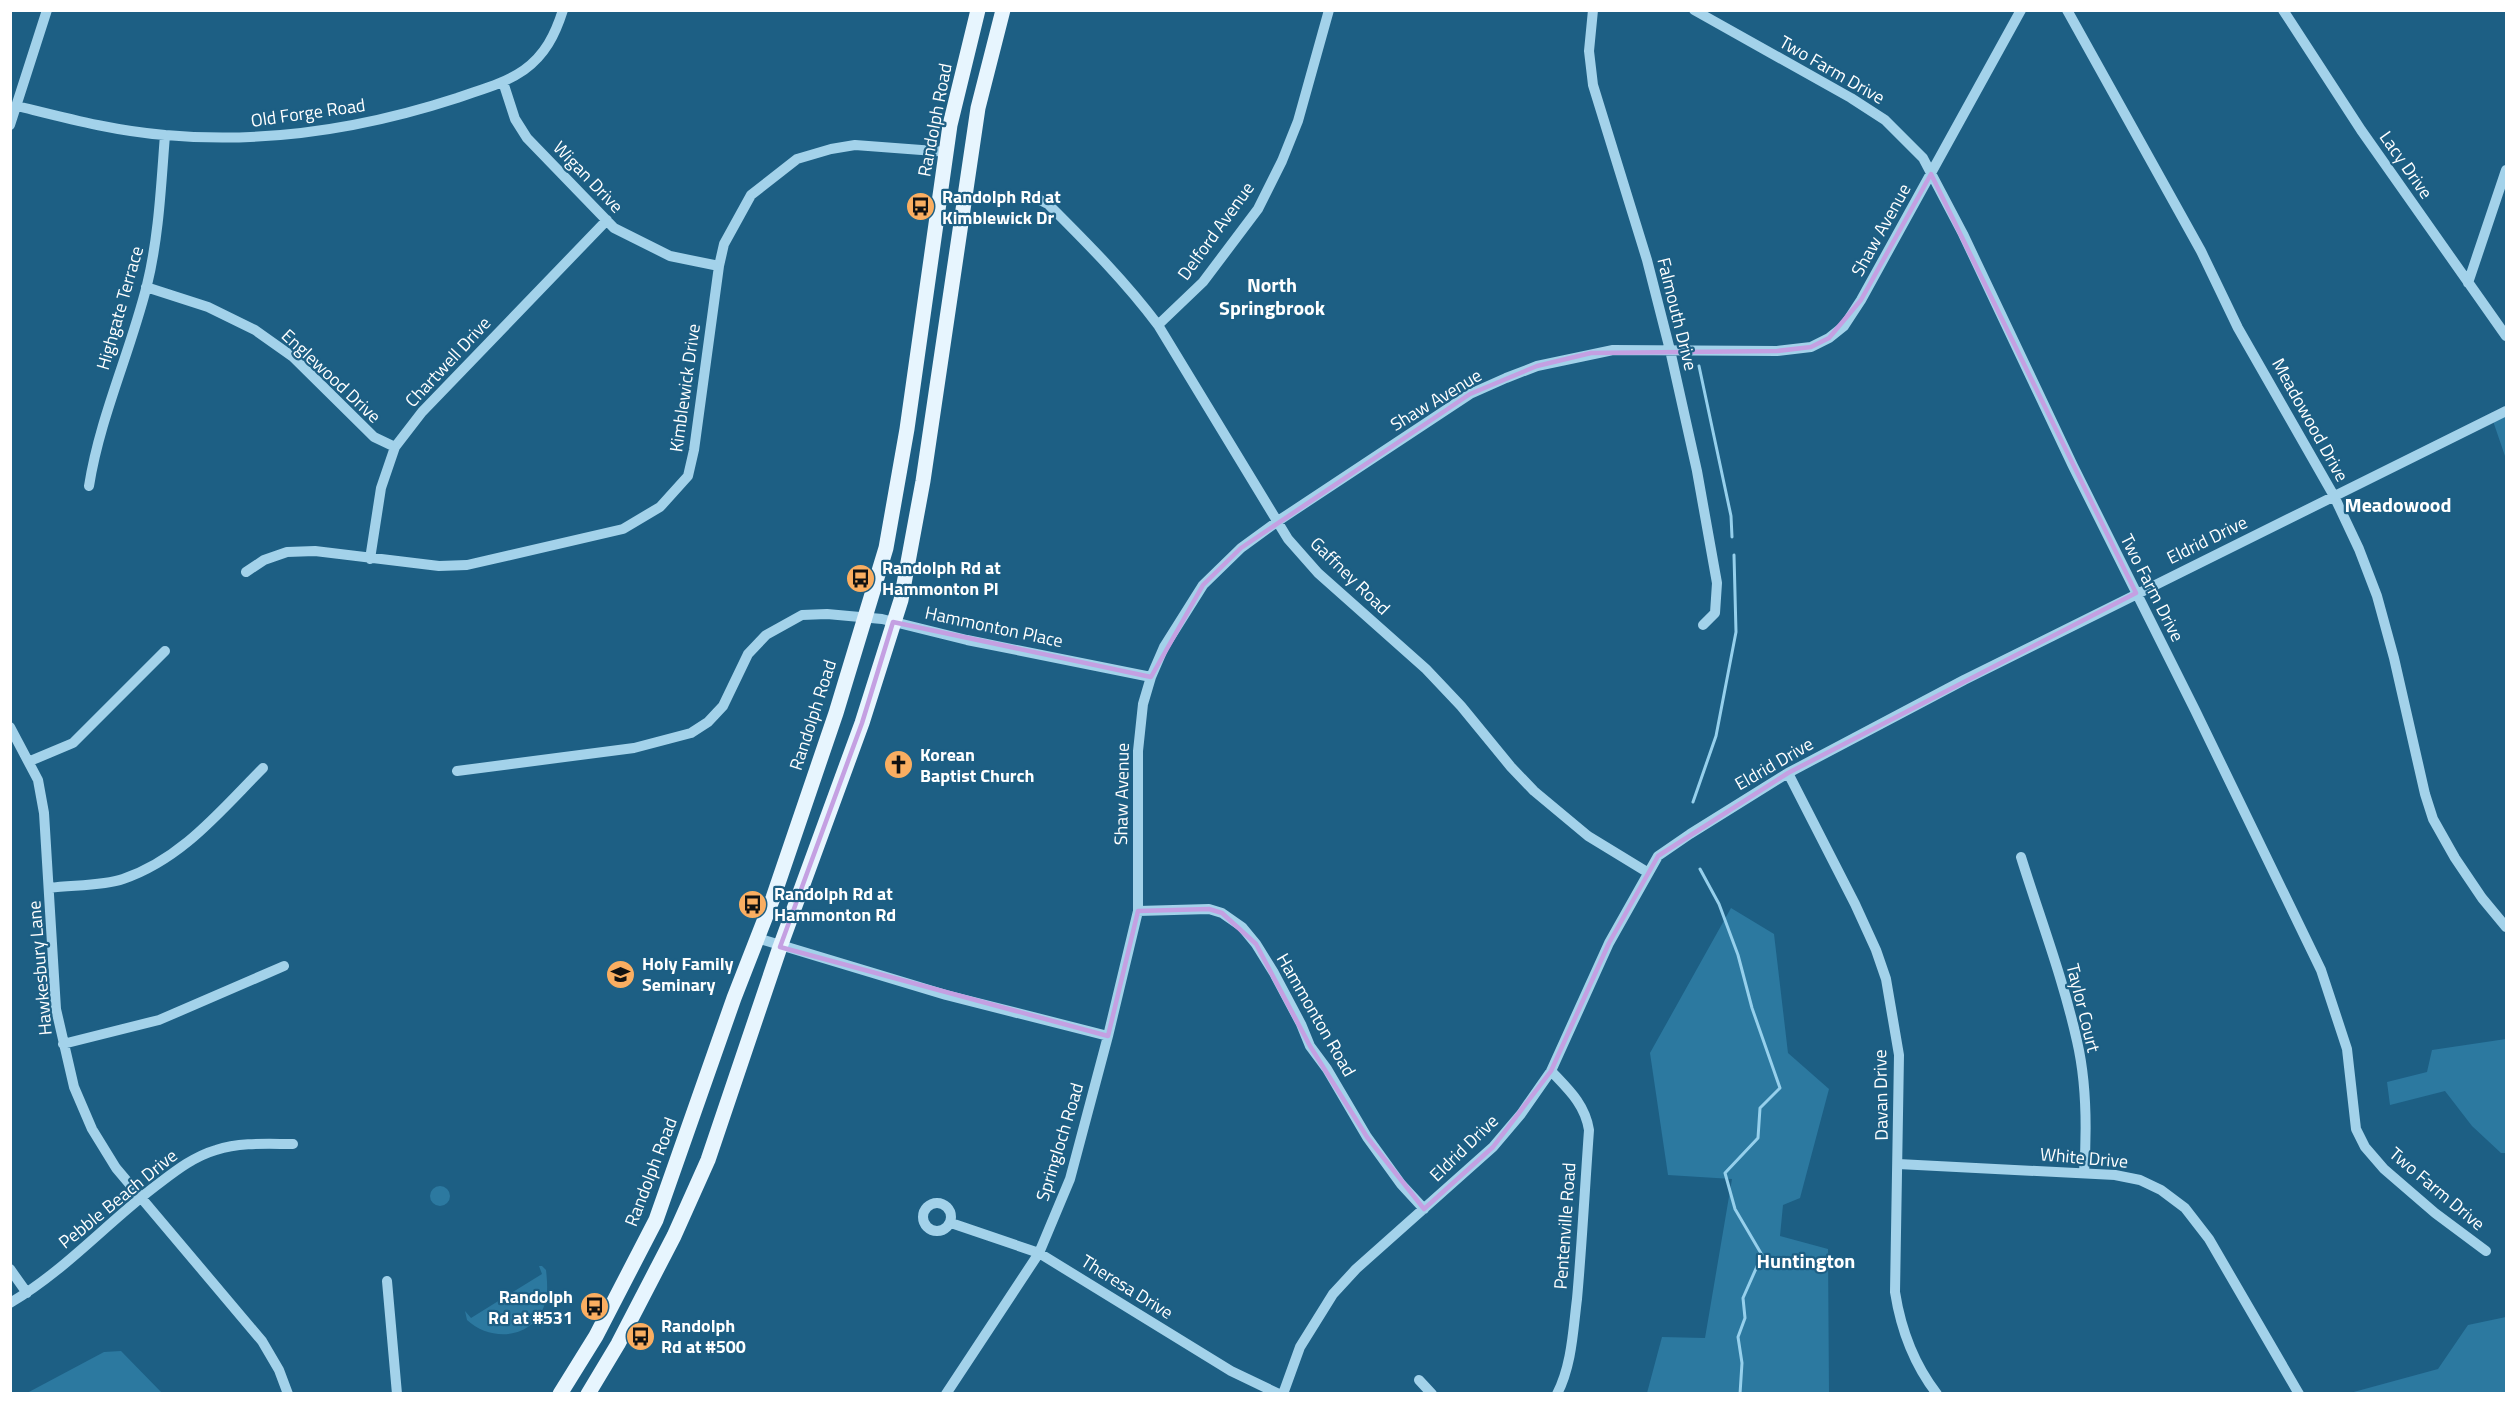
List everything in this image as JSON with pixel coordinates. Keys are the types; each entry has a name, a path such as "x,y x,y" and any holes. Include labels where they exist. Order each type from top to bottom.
{"main road":[{"name":"Randolph Road","path":"560,1394 596,1336 656,1220 836,713 886,548 899,481 948,152 950,124 978,10"},
{"path":"588,1394 618,1344 674,1236 708,1160 780,946 862,723 892,622 901,600 923,482 978,108 1003,10"}],"street":[{"path":"10,125 47,10"},
{"name":"Old Forge Road","path":"17,106 93,126 165,135 243,139 323,131 411,113 503,82 524,70 545,51 556,32 563,10"},
{"name":"Delford Avenue","path":"1158,325 1203,282 1258,208 1282,161 1298,121 1329,10"},
{"name":"Falmouth Drive","path":"1593,10 1589,51 1593,86 1647,260 1670,350 1697,471 1717,583 1715,613 1702,625"},
{"name":"Two Farm Drive","path":"1694,10 1851,98 1885,120 1923,158 1963,234 2073,466 2321,970 2347,1049 2356,1129 2360,1138 2384,1169 2435,1213 2486,1251"},
{"name":"Shaw Avenue","path":"1138,910 1138,751 1143,704 1151,677 1164,647 1203,585 1241,548 1278,521 1470,394 1506,378 1537,366 1613,350 1777,351 1811,347 1829,338 1844,326 1862,300 2021,10"},
{"name":"Meadowood Drive","path":"2067,10 2201,251 2229,304 2238,327 2334,496 2359,549 2377,597 2433,819 2455,858 2482,898 2506,927"},
{"name":"Lacy Drive","path":"2283,10 2361,130 2506,336"},
{"name":"Wigan Drive","path":"503,82 515,119 527,138 614,228 657,252 719,266"},
{"name":"Highgate Terrace","path":"89,486 95,448 146,287 155,246 165,135"},
{"name":"Kimblewick Drive","path":"246,572 264,560 286,552 315,551 439,566 483,562 623,529 660,507 688,476 694,450 724,244 752,195 797,159 831,149 855,145 948,152"},
{"path":"2468,283 2506,170"},
{"name":"Gaffney Road","path":"1040,200 1048,204 1098,254 1133,292 1158,325 1288,538 1318,573 1426,669 1534,791 1588,836 1647,872"},
{"name":"Chartwell Drive","path":"370,559 381,488 395,447 422,412 607,220"},
{"name":"Englewood Drive","path":"146,287 208,307 255,330 292,357 374,437 395,447"},
{"name":"Eldrid Drive","path":"1281,1394 1300,1347 1333,1294 1356,1269 1493,1147 1521,1114 1551,1071 1609,943 1658,856 1788,773 1964,680 2506,411"},
{"name":"Hammonton Place","path":"457,771 634,748 691,733 708,722 723,706 748,654 766,635 802,615 864,617 1151,677"},
{"path":"30,762 73,743 165,651"},
{"name":"Hawkesbury Lane","path":"10,727 38,780 44,813 56,1009 74,1087 92,1129 116,1168 262,1341 279,1370 288,1394"},
{"path":"50,888 121,880 159,864 186,844 263,768"},
{"name":"Davan Drive","path":"1788,773 1855,904 1876,950 1886,979 1899,1055 1895,1292 1898,1314 1907,1344 1925,1379 1936,1394"},
{"name":"Taylor Court","path":"2021,857 2078,1043 2087,1122 2084,1173"},
{"name":"Hammonton Road","path":"1138,910 1209,909 1222,913 1242,927 1274,973 1310,1046 1327,1069 1367,1137 1401,1184 1424,1209"},
{"name":"Springloch Road","path":"946,1394 1039,1253 1070,1179 1138,910"},
{"path":"757,938 946,995 1108,1036"},
{"path":"63,1044 159,1020 284,966"},
{"name":"Pentenville Road","path":"1551,1071 1579,1100 1589,1130 1581,1258 1573,1338 1563,1383 1557,1394"},
{"name":"Pebble Beach Drive","path":"10,1303 53,1274 140,1198 184,1164 216,1150 252,1144 293,1143"},
{"name":"White Drive","path":"1898,1164 2115,1175 2140,1180 2161,1190 2185,1208 2209,1239 2300,1394"},
{"name":"Theresa Drive","path":"951,1223 1039,1253 1231,1371 1281,1394"},
{"path":"10,1269 27,1293"},
{"path":"387,1281 397,1394"},
{"path":"1419,1380 1432,1394"}],"highlighted area":[{"path":"1931,174 2136,593 1788,773 1658,856 1609,943 1551,1071 1493,1147 1424,1209 1367,1137 1310,1046 1256,944 1222,913 1209,909 1138,911 1108,1036 780,947 862,723 893,622 1151,677 1203,585 1241,548 1470,394 1537,366 1591,353 1777,351 1811,347 1829,338 1861,300"}],"shaded area":[{"path":"2506,411 2506,459 2492,418"},
{"path":"1731,908 1774,934 1788,1053 1829,1089 1800,1198 1783,1205 1780,1236 1828,1249 1829,1393 1647,1393 1662,1337 1705,1338 1732,1179 1668,1175 1650,1053"},
{"path":"2506,1039 2506,1153 2501,1153 2472,1126 2445,1091 2390,1105 2387,1082 2427,1072 2432,1050"},
{"path":"436,1186 444,1186 450,1192 450,1200 444,1206 436,1206 430,1200 430,1192"},
{"path":"539,1266 546,1270 547,1292 541,1312 534,1322 513,1333 501,1334 478,1328 467,1320 465,1311 471,1318 542,1274"},
{"path":"2506,1317 2506,1393 2350,1393 2438,1369 2468,1325"},
{"path":"121,1351 162,1393 27,1393 104,1352"}],"waterway":[{"path":"1699,366 1731,516 1732,537"},
{"path":"1693,802 1716,736 1736,632 1734,555"},
{"path":"1700,869 1719,904 1738,955 1752,1008 1780,1088 1760,1108 1758,1138 1725,1173 1735,1209 1762,1255 1743,1298 1745,1318 1738,1337 1742,1363 1740,1394"}],"place":[{"name":"Randolph Rd at Kimblewick Dr","path":"921,207"},
{"name":"Randolph Rd at Hammonton Pl","path":"861,578"},
{"name":"Korean Baptist Church","path":"899,765"},
{"name":"Randolph Rd at Hammonton Rd","path":"753,904"},
{"name":"Holy Family Seminary","path":"621,974"},
{"name":"Randolph Rd at #531","path":"594,1307"},
{"name":"Randolph Rd at #500","path":"640,1336"}],"district":[{"name":"North Springbrook","path":"1272,296"},
{"name":"Meadowood","path":"2398,505"},
{"name":"Huntington","path":"1806,1261"}]}
